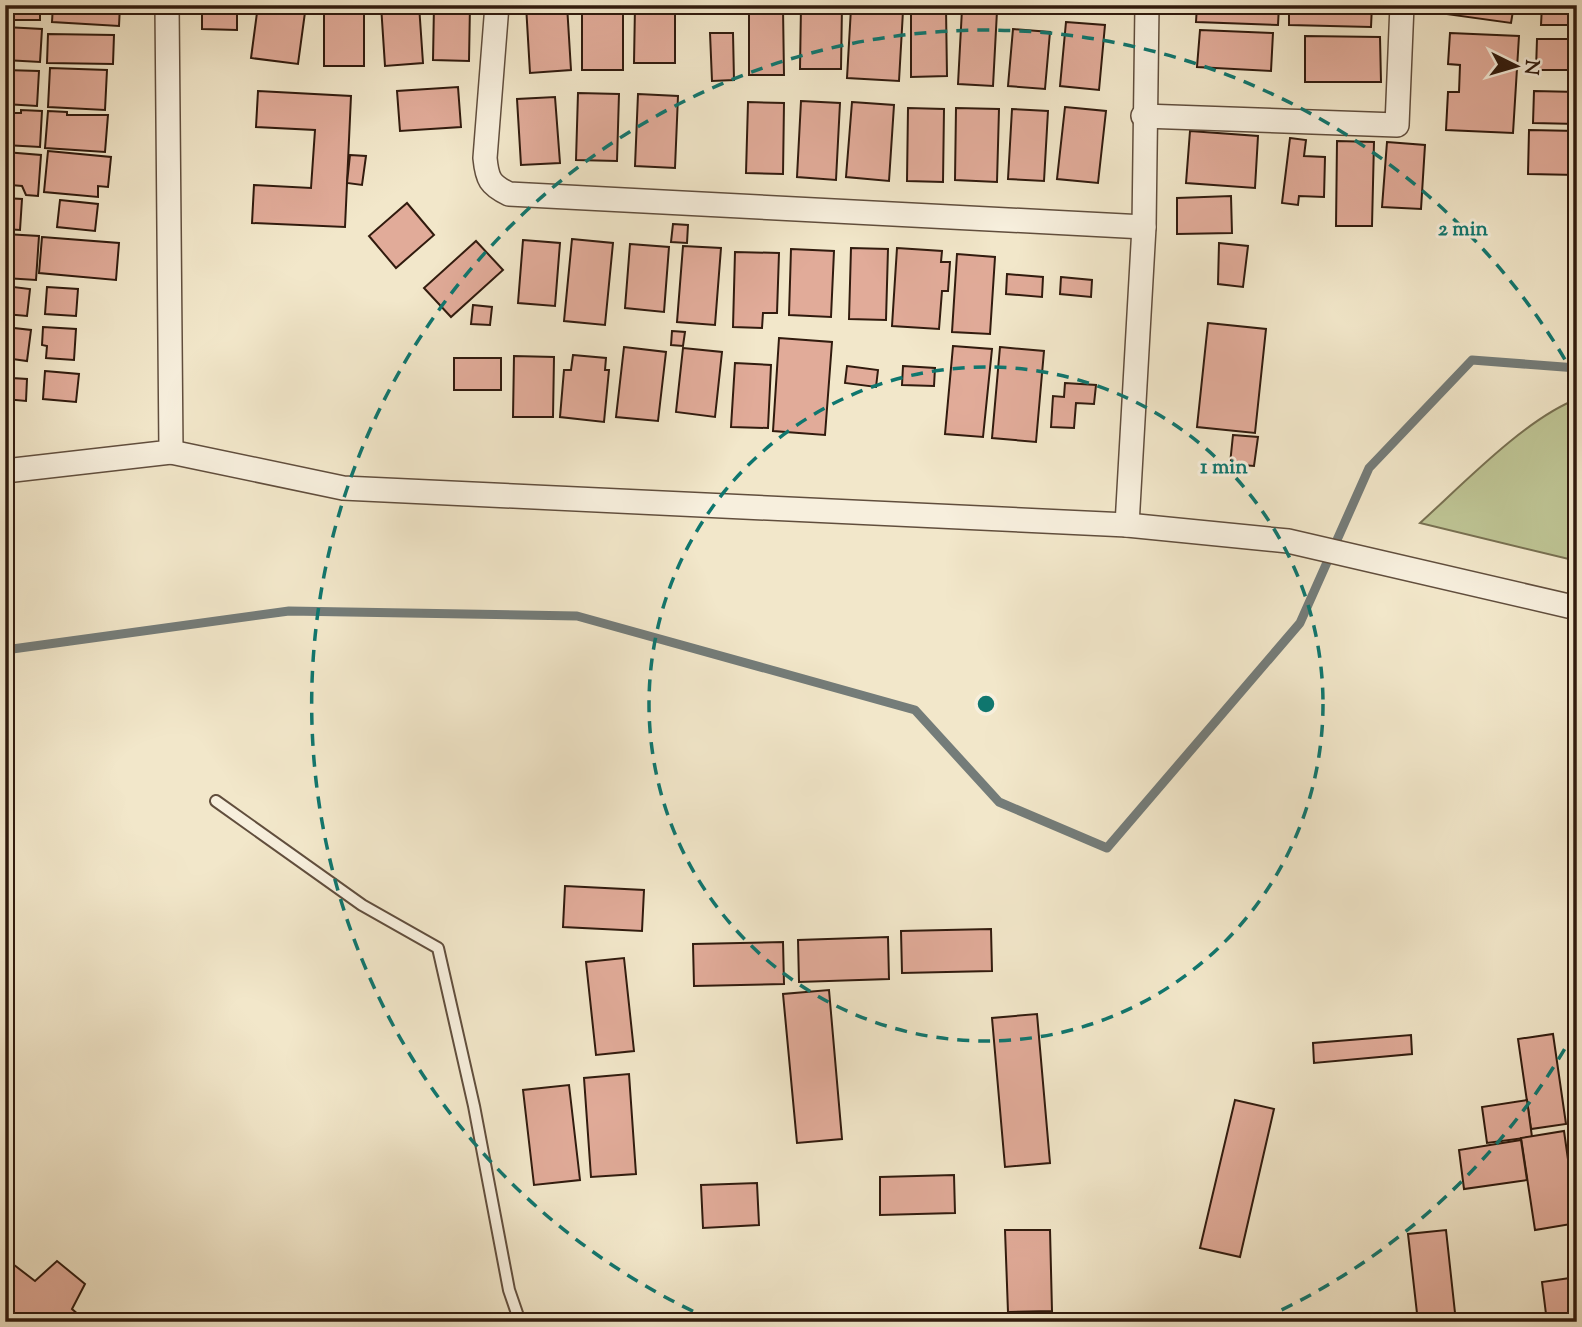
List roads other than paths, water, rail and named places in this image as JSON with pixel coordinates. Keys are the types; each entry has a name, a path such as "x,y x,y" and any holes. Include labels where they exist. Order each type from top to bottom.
{"street":[{"path":"167,5 171,452"},
{"path":"497,5 485,158 487,177 492,186 509,194 1144,228"},
{"path":"1127,525 1144,228 1143,116 1147,5"},
{"path":"1143,116 1397,125 1402,5"},
{"path":"5,471 171,452 343,488 1127,525 1288,541 1577,608"}],"lane":[{"path":"216,801 362,905 438,948 474,1106 509,1290 520,1322"}],"waterway":[{"path":"5,650 289,611 577,616 915,710 999,802 1107,848 1300,623 1369,468 1472,360 1577,368"}]}
